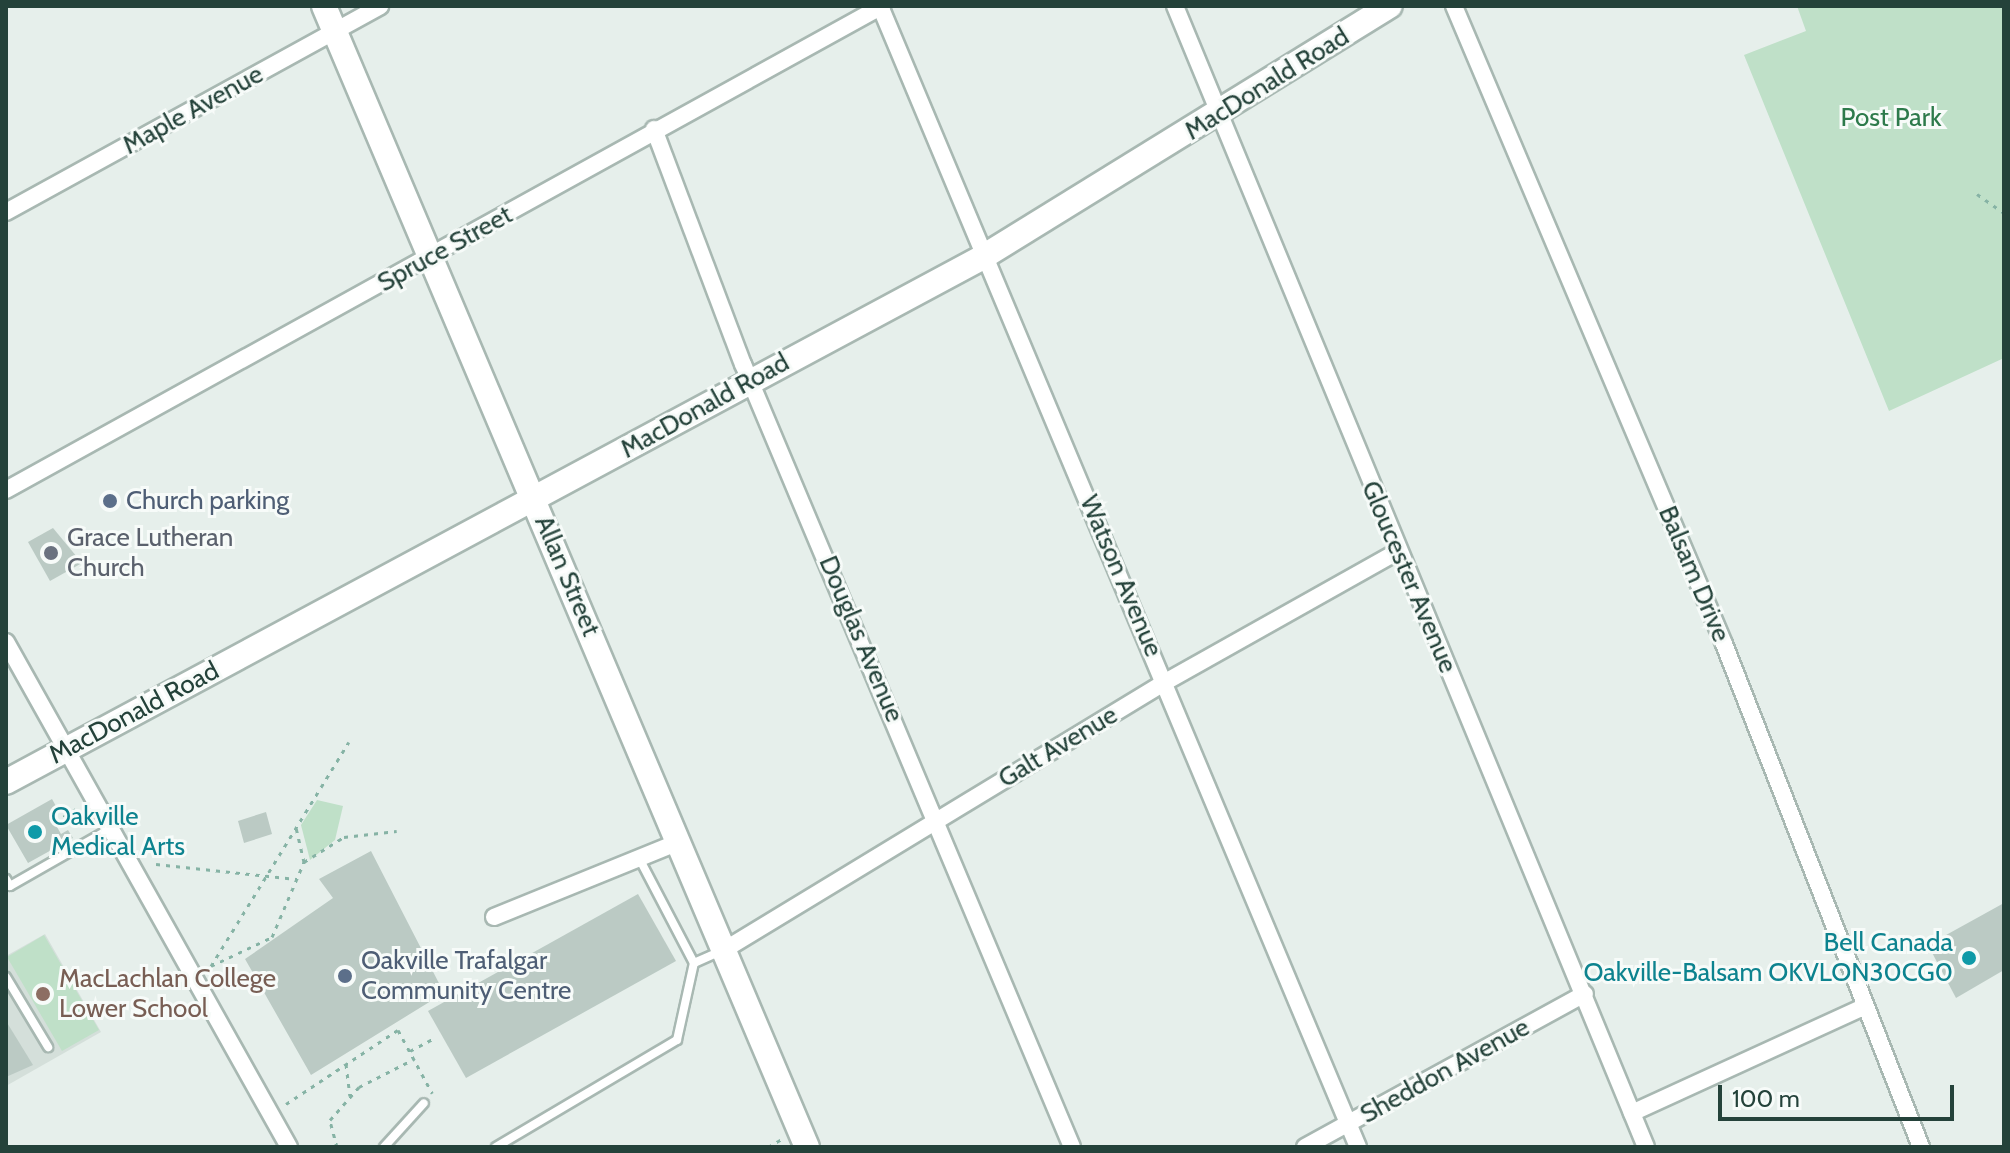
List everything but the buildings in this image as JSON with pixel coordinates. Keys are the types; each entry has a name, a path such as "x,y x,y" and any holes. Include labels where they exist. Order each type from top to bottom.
{"street":[{"name":"Allan Street","path":"324,6 807,1147"},
{"name":"Maple Avenue","path":"6,212 380,6"},
{"name":"Spruce Street","path":"6,490 881,6"},
{"name":"Watson Avenue","path":"881,6 983,257 1167,681 1358,1147"},
{"name":"Gloucester Avenue","path":"1175,6 1397,552 1585,994 1646,1147"},
{"name":"MacDonald Road","path":"6,782 983,257 1221,114 1390,6"},
{"name":"Balsam Drive","path":"1454,6 1724,644 1921,1147"},
{"name":"Douglas Avenue","path":"654,129 750,380 940,821 1072,1147"},
{"name":"Galt Avenue","path":"724,950 1167,681 1397,552"},
{"path":"6,642 289,1147"},
{"path":"494,917 679,842"},
{"name":"Sheddon Avenue","path":"1305,1147 1585,994"},
{"path":"1632,1113 1864,1007"}],"lane":[{"path":"6,879 10,886 110,829"},
{"path":"496,1147 677,1040 694,963 639,858"},
{"path":"694,963 724,950"},
{"path":"6,977 48,1047"},
{"path":"384,1147 424,1103"}],"path":[{"path":"1977,194 2004,213"},
{"path":"296,827 304,862 272,937 211,966 266,875 349,742"},
{"path":"55,822 93,798"},
{"path":"304,862 344,837 397,831"},
{"path":"156,864 297,879"},
{"path":"286,1104 398,1030 434,1096"},
{"path":"410,1051 434,1038"},
{"path":"337,1147 330,1120 350,1098 414,1059"},
{"path":"346,1064 350,1098"}],"shaded area":[{"name":"MacLachlan College Lower School","path":"45,934 101,1032 6,1086 6,956"}],"green space":[{"name":"Post Park","path":"1797,6 2004,6 2004,358 1889,411 1744,55 1806,31"},
{"path":"317,800 343,806 335,840 310,860 301,825"},
{"path":"44,935 99,1030 62,1051 7,957"}],"place":[{"name":"Church parking","path":"110,501"},
{"name":"Grace Lutheran Church","path":"51,553"},
{"name":"Oakville Medical Arts","path":"35,832"},
{"name":"Bell Canada Oakville-Balsam OKVLON30CG0","path":"1969,958"},
{"name":"Oakville Trafalgar Community Centre","path":"345,976"},
{"name":"MacLachlan College Lower School","path":"43,994"}]}
